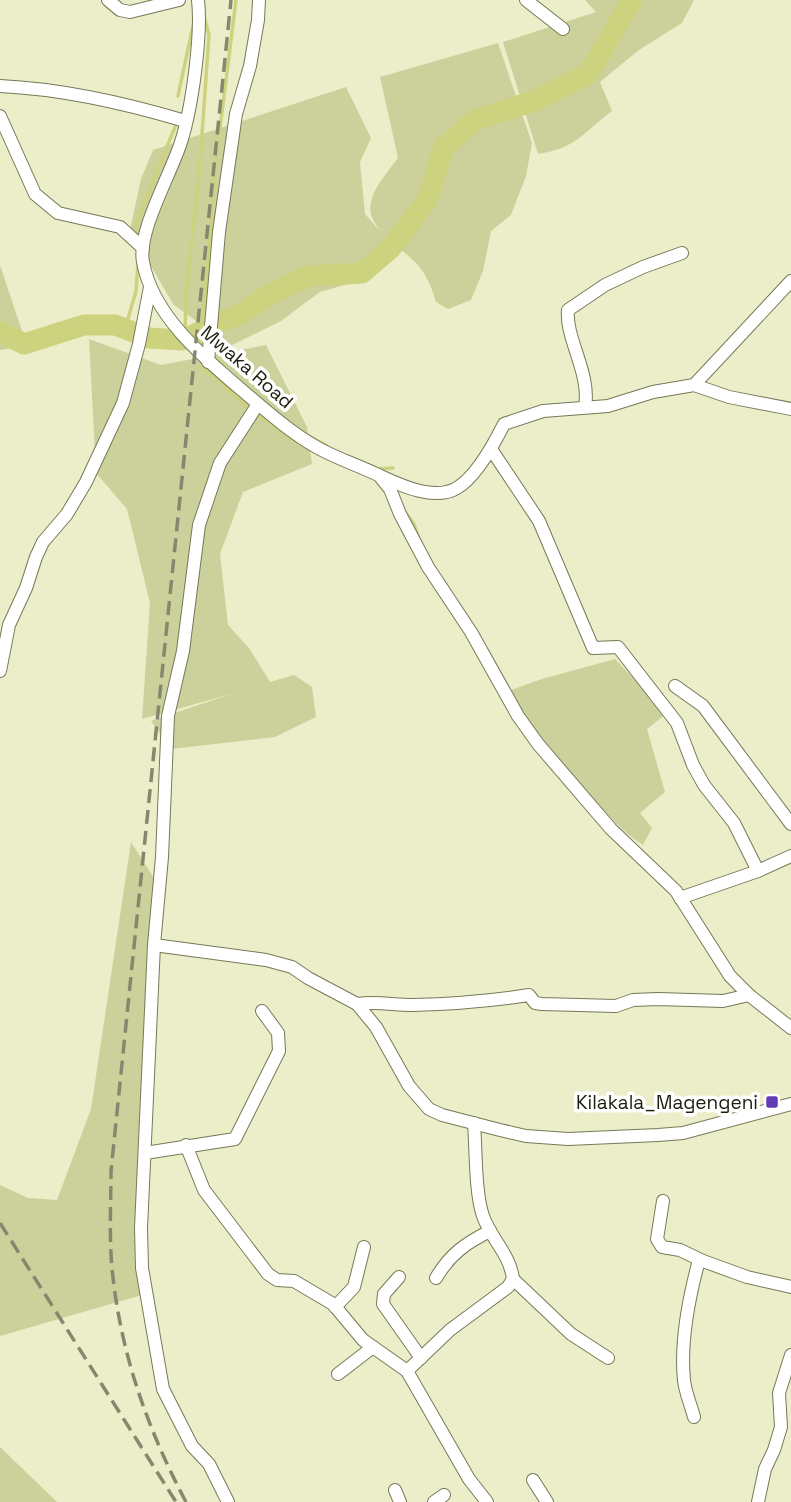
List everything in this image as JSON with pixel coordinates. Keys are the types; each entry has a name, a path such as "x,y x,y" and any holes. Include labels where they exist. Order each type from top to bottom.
{"street":[{"path":"108,0 120,10 130,12 179,0"},
{"name":"Mwaka Road","path":"198,0 198,40 182,141 144,233 142,260 150,287 186,339 208,362 258,404 317,447 405,487 436,492 456,488 471,475 491,449 505,424 543,411 608,406 653,392 694,385"},
{"path":"208,362 221,219 236,114 250,66 258,20 258,0"},
{"path":"526,0 563,29"},
{"path":"0,86 29,87 139,107 186,121"},
{"path":"0,116 35,194 58,213 120,227 143,248"},
{"path":"585,407 587,398 568,320 568,310 605,285 682,253"},
{"path":"791,281 694,385 729,397 791,409"},
{"path":"0,671 4,627 26,588 36,557 43,542 67,514 106,443 123,403 139,344 150,287"},
{"path":"228,1502 209,1464 192,1446 163,1389 142,1268 141,1228 168,716 183,651 199,525 220,463 258,404"},
{"path":"491,449 539,521 593,648 616,645 621,649 677,723 693,765 704,785 734,823 758,872"},
{"path":"378,475 390,489 428,567 471,632 531,735 611,830 665,880 680,898 730,976 749,995 791,1028"},
{"path":"675,687 703,706 791,824"},
{"path":"680,898 758,872 791,856"},
{"path":"154,945 283,963 357,1004 376,1027 400,1070 429,1109 442,1115 526,1136 568,1139 683,1133 791,1104"},
{"path":"357,1004 373,1001 464,1004 529,995 535,1003 541,1004 616,1006 633,1000 723,1001 749,995"},
{"path":"145,1153 232,1140 239,1134 279,1051 278,1032 262,1011"},
{"path":"474,1123 481,1210 490,1231 510,1263 513,1279 571,1334 608,1358"},
{"path":"186,1145 204,1190 268,1274 277,1280 295,1281 335,1307 358,1335 408,1371 469,1479 487,1502"},
{"path":"663,1201 657,1233 660,1245 747,1277 791,1287"},
{"path":"436,1278 444,1263 458,1248 490,1231"},
{"path":"335,1307 354,1287 364,1247"},
{"path":"694,1417 684,1380 684,1356 691,1293 699,1260"},
{"path":"399,1277 384,1294 383,1304 421,1358"},
{"path":"408,1371 455,1326 508,1287 513,1279"},
{"path":"338,1374 373,1347"},
{"path":"758,1502 765,1469 786,1427 779,1392 791,1355"},
{"path":"533,1480 547,1502"}],"green space":[{"path":"585,0 694,0 682,23 639,50 600,82 612,111 571,143 538,154 503,42 596,12"},
{"path":"498,43 532,143 526,176 511,215 491,231 483,271 471,300 448,309 436,302 419,266 388,241 399,255 362,280 320,292 281,321 230,346 173,304 130,230 141,179 153,150 346,87 371,138 360,162 365,214 379,230 370,207 378,185 398,158 380,77"},
{"path":"0,265 27,346 0,350"},
{"path":"89,339 161,365 266,345 307,427 312,464 243,492 220,554 228,625 249,648 270,682 294,675 312,687 316,717 275,737 171,749 151,721 231,694 142,719 150,603 127,509 96,473"},
{"path":"615,659 667,713 647,729 665,792 640,813 652,828 643,845 588,793 546,744 508,691"},
{"path":"131,842 163,892 136,1269 142,1295 0,1336 0,1185 28,1198 57,1200 91,1109"},
{"path":"0,1447 57,1502 0,1502"}],"waterway":[{"path":"205,348 201,345 215,168 236,0"},
{"path":"0,332 24,344 84,325 115,325 149,338 182,340 242,313 265,297 308,276 362,273 391,248 427,200 444,147 475,120 534,101 588,74 632,0"},
{"path":"185,332 209,35 204,16"},
{"path":"178,96 193,26"},
{"path":"137,238 136,224 177,122"},
{"path":"125,329 136,291 138,263"},
{"path":"213,356 225,367"},
{"path":"199,367 217,379 250,410"},
{"path":"256,414 296,441"},
{"path":"309,436 327,446"},
{"path":"374,469 393,468"},
{"path":"405,512 414,524 419,539"}],"railway":[{"path":"186,1502 159,1446 137,1389 121,1330 111,1256 111,1171 231,0"},
{"path":"0,1223 176,1502"}],"place":[{"name":"Kilakala_Magengeni","path":"772,1102"}]}
